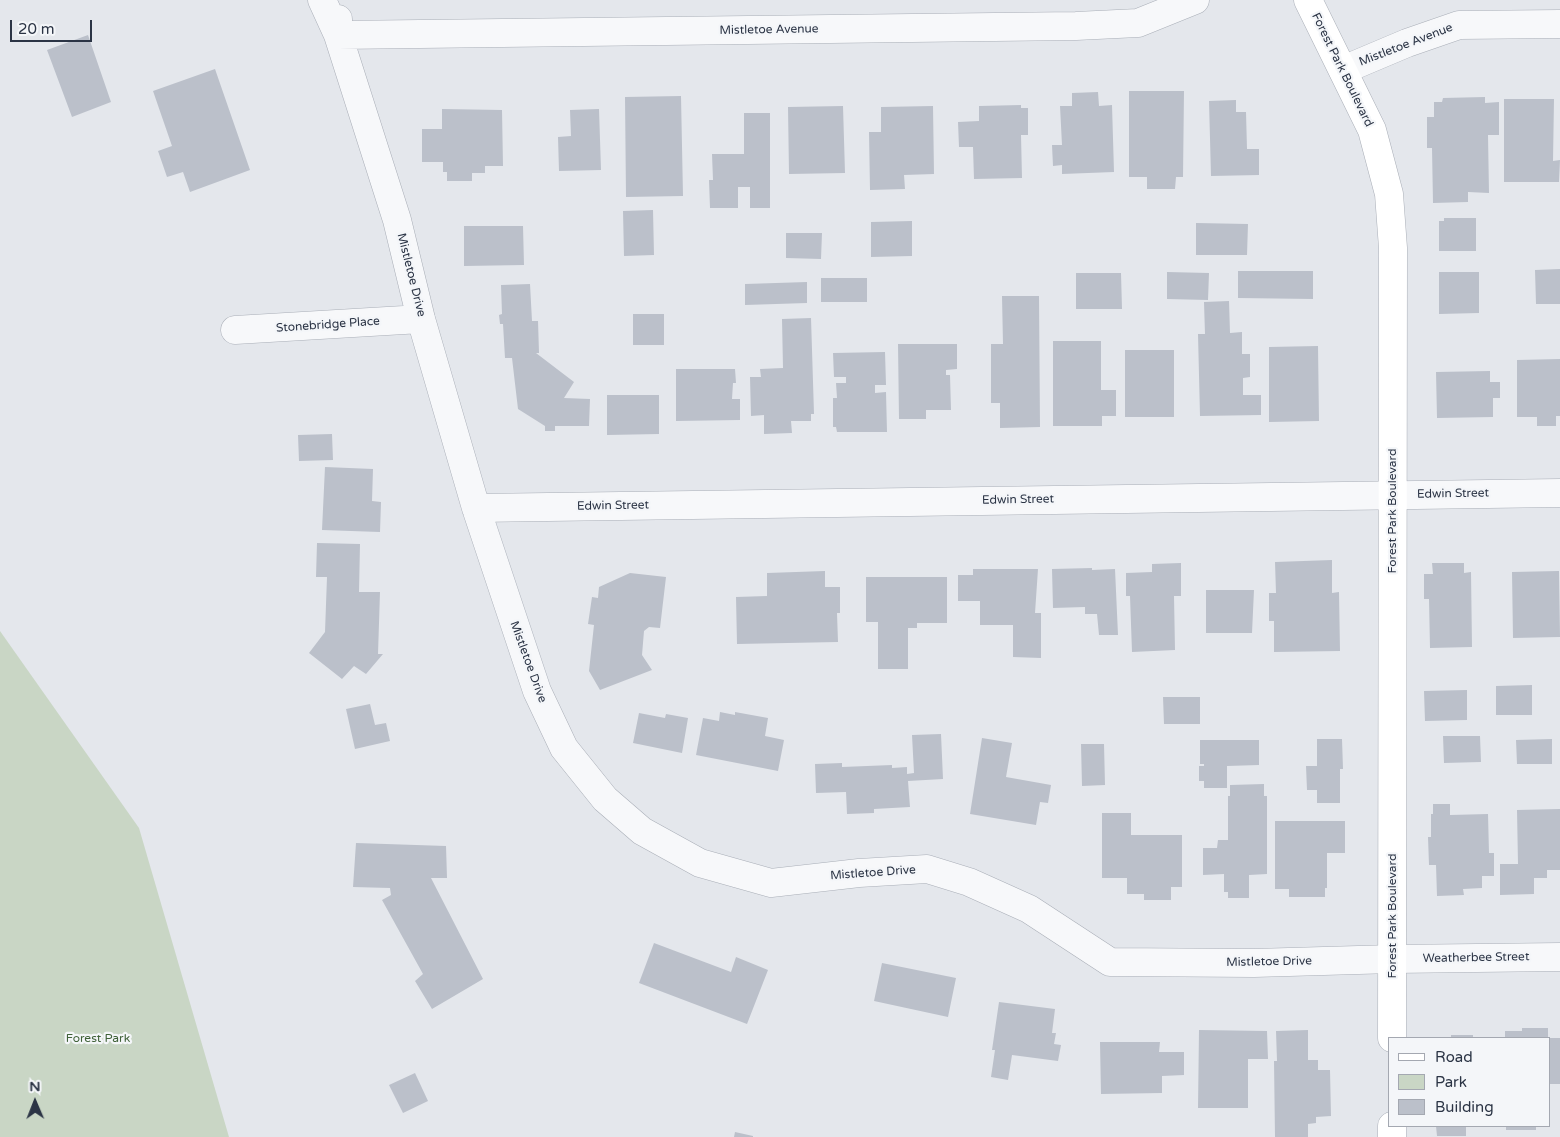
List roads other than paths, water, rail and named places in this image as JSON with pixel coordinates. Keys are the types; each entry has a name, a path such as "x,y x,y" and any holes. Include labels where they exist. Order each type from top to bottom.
{"main road":[{"name":"Forest Park Boulevard","path":"1308,0 1372,130 1389,194 1393,248 1392,1037"}],"street":[{"name":"Mistletoe Drive","path":"322,0 338,35 397,220 421,319 476,508 537,691 564,748 605,799 642,831 700,864 770,883 859,872 927,870 969,882 1029,909 1110,962 1254,964 1393,959"},
{"path":"338,0 338,35"},
{"name":"Mistletoe Avenue","path":"338,35 1138,24 1195,0"},
{"name":"Mistletoe Avenue","path":"1343,70 1407,43 1459,25 1560,24"},
{"name":"Stonebridge Place","path":"235,330 421,319"},
{"name":"Edwin Street","path":"476,508 1560,493"},
{"name":"Weatherbee Street","path":"1393,959 1560,958"}],"park label":[{"name":"Forest Park","path":"98,1039"}]}
